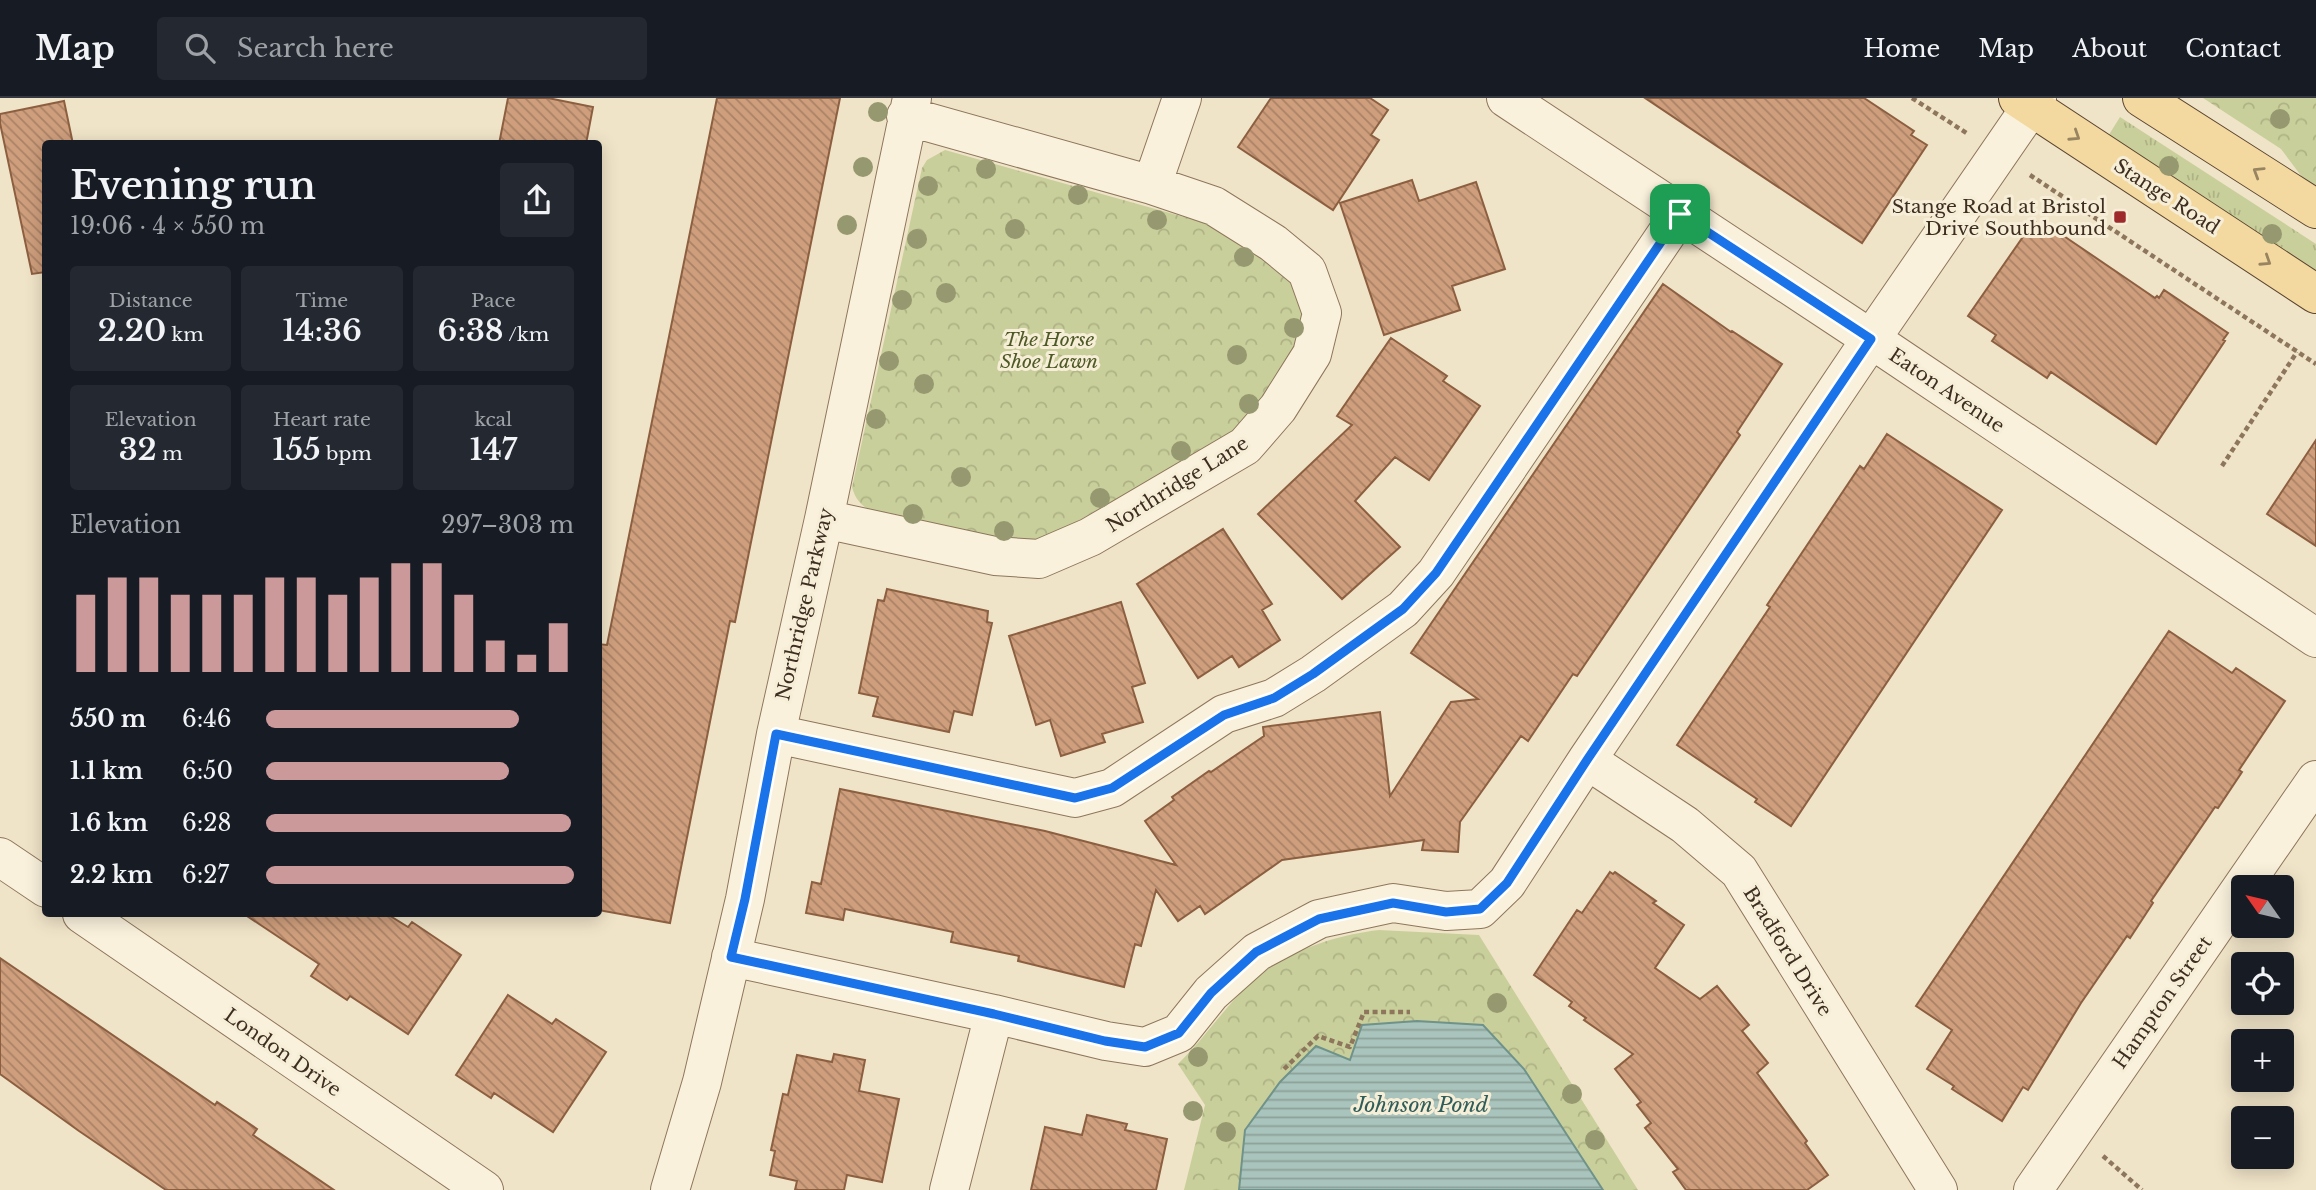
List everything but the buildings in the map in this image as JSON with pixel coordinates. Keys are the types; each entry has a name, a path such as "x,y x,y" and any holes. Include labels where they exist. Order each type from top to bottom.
{"main road":[{"path":"2142,98 2316,209"},
{"name":"Stange Road","path":"2029,101 2316,294"}],"street":[{"path":"1152,185 1182,98"},
{"name":"Eaton Avenue","path":"1506,98 2316,638"},
{"path":"731,957 1105,1041 1145,1047 1179,1033 1211,993 1256,952 1319,919 1393,903 1446,912 1480,909 1507,883 2029,101"},
{"name":"Northridge Lane","path":"824,519 995,556 1039,559 1090,537 1245,446 1278,408 1312,354 1322,313 1307,271 1273,243 1214,206 909,107"},
{"name":"Northridge Parkway","path":"670,1190 702,1082 745,899 776,734 824,519 909,107"},
{"path":"776,734 1075,798 1112,788 1224,715 1274,698 1313,674 1403,609 1436,573 1680,214"},
{"name":"Bradford Drive","path":"1587,760 1685,825 1739,872 1938,1190"},
{"name":"Hampton Street","path":"2033,1190 2316,780"},
{"path":"0,857 42,885"},
{"name":"London Drive","path":"86,917 484,1190"},
{"path":"949,1190 994,1014"}],"path":[{"path":"1912,98 1959,130 1976,137"},
{"path":"2024,170 2316,364"},
{"path":"2222,466 2297,352"},
{"path":"1284,1069 1318,1035 1350,1047 1364,1012 1410,1012"},
{"path":"2074,1130 2142,1190"}],"green space":[{"path":"2203,98 2316,98 2316,189 2302,177 2281,149"},
{"path":"2120,117 2316,244 2316,277 2105,141"},
{"name":"The Horse Shoe Lawn","path":"945,150 1202,222 1223,231 1281,271 1295,288 1302,304 1304,327 1298,347 1245,424 1060,531 1037,540 1014,541 880,516 862,505 852,487 922,168 927,160"},
{"path":"1379,930 1479,935 1638,1190 1184,1190 1205,1105 1178,1064 1250,983 1278,962 1328,941"}],"water":[{"name":"Johnson Pond","path":"1417,1021 1483,1025 1524,1069 1603,1190 1239,1190 1245,1130 1280,1082 1316,1046 1350,1060 1362,1025"}],"place":[{"name":"Stange Road at Bristol Drive Southbound","path":"2120,217"}],"route":[{"path":"1680,214 1871,339 1507,883 1480,909 1446,912 1393,903 1319,919 1256,952 1211,993 1179,1033 1145,1047 1105,1041 731,957 745,899 776,734 1075,798 1112,788 1224,715 1274,698 1313,674 1403,609 1436,573 1680,214"}]}
